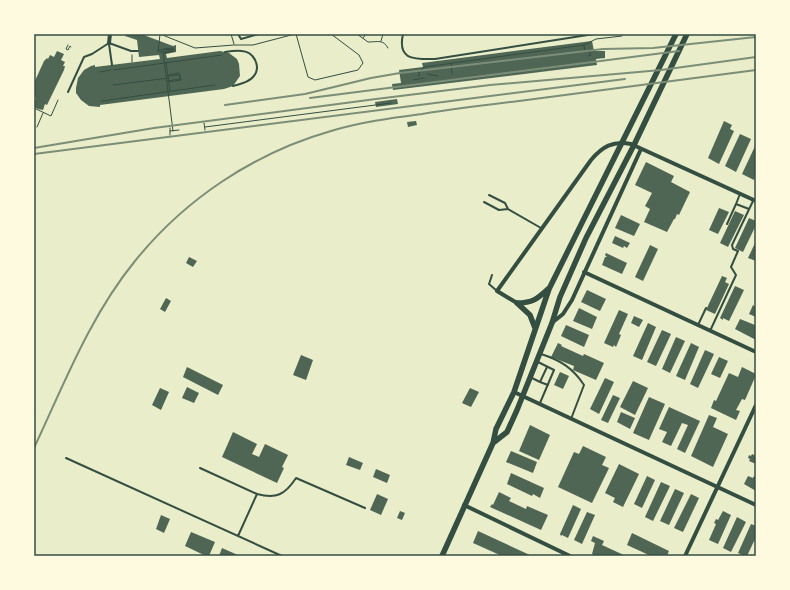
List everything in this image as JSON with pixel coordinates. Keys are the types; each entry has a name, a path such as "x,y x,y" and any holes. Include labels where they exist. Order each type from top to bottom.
{"main road":[{"path":"442,556 493,443 496,429 514,392 549,289 676,34"},
{"path":"493,443 507,432 524,397 552,323 562,291 586,238 688,34"},
{"path":"517,303 535,300 549,289"},
{"path":"517,303 530,315 536,329"}],"street":[{"path":"109,43 110,34"},
{"path":"517,303 497,292 591,160 598,151 608,145 619,142 631,144 755,200"},
{"path":"552,323 563,314 572,300 641,149"},
{"path":"584,272 756,352"},
{"path":"514,392 756,505"},
{"path":"685,556 756,405"},
{"path":"464,506 570,556"}],"lane":[{"path":"238,34 242,39 259,34"},
{"path":"403,34 402,41 405,53 414,59 435,59 594,34"},
{"path":"109,43 131,51 138,51"},
{"path":"109,43 112,65"},
{"path":"68,92 84,57 92,54 109,43"},
{"path":"226,52 241,50 248,52 253,56 256,62 256,73 253,78 245,83 233,86"},
{"path":"727,224 740,194"},
{"path":"489,195 505,203 508,209 542,228"},
{"path":"710,331 736,275 731,267 738,251 733,248 732,245 749,209 755,200"},
{"path":"484,202 499,210 508,209"},
{"path":"736,204 749,209"},
{"path":"492,275 489,284 497,292"},
{"path":"698,325 706,308"},
{"path":"540,353 569,367 576,373 584,385 571,419"},
{"path":"537,361 554,370 539,404"},
{"path":"540,382 547,367"},
{"path":"531,378 548,385"},
{"path":"66,458 282,556"},
{"path":"200,468 257,494 267,497 281,494 291,486 296,478 365,508"},
{"path":"238,536 257,494"}],"path":[{"path":"158,50 160,34 195,48 253,45 296,34 308,77 315,80 358,70 363,63 359,55 331,34"},
{"path":"231,34 234,45"},
{"path":"357,34 368,42 381,41 385,43 388,48"},
{"path":"363,38 366,34"},
{"path":"381,41 383,34"},
{"path":"419,76 419,73 424,67 584,45 596,39 622,36"},
{"path":"68,45 66,49 68,50 70,46 71,47"},
{"path":"584,45 588,56 591,55 589,50"},
{"path":"173,48 173,50 163,52 158,52 158,50 163,49 173,48"},
{"path":"585,51 592,49"},
{"path":"131,51 132,62"},
{"path":"163,52 173,131"},
{"path":"100,72 222,55"},
{"path":"166,62 170,91"},
{"path":"451,63 452,74"},
{"path":"166,81 180,79 179,73 168,76"},
{"path":"427,74 438,76"},
{"path":"113,85 180,75 181,80 169,82"},
{"path":"161,77 166,77"},
{"path":"413,80 424,78"},
{"path":"102,101 215,85"},
{"path":"34,108 51,116 58,100"},
{"path":"205,127 391,103"},
{"path":"37,127 43,113"},
{"path":"204,123 205,130"},
{"path":"170,128 170,135"},
{"path":"170,131 179,130"}],"building":[{"path":"126,34 141,34 173,46 176,45 176,52 166,54 167,58 220,51 229,53 237,59 240,76 233,86 224,89 100,105 100,107 89,106 81,100 76,93 78,78 84,70 95,65 95,67 160,59 159,55 139,57 137,40 125,36"},
{"path":"592,41 594,51 605,51 605,58 596,59 597,65 393,90 392,84 401,83 399,70 423,67 422,63"},
{"path":"57,51 64,54 61,60 65,62 63,66 65,66 64,70 47,105 45,104 43,110 38,109 34,107 36,97 34,97 34,83 44,61 47,58 48,59 50,55 54,57"},
{"path":"397,99 398,104 376,107 375,102"},
{"path":"416,121 417,125 408,127 407,122"},
{"path":"724,121 732,125 730,129 734,131 719,164 708,158"},
{"path":"740,134 751,139 736,172 725,166"},
{"path":"756,144 756,174 754,180 742,174"},
{"path":"646,162 674,176 671,182 690,192 679,215 677,214 667,232 644,222 650,209 645,206 652,193 635,185"},
{"path":"719,208 729,212 718,234 709,230"},
{"path":"735,211 744,215 728,247 720,243"},
{"path":"621,215 640,224 634,236 615,228"},
{"path":"749,218 756,221 756,225 743,252 735,248"},
{"path":"615,236 630,243 627,248 624,246 623,248 612,243"},
{"path":"756,241 756,261 748,258"},
{"path":"650,245 658,249 643,281 635,277"},
{"path":"606,253 627,263 622,274 602,265 605,257 607,257 605,255"},
{"path":"189,257 197,261 193,267 186,263"},
{"path":"722,276 727,278 725,282 729,284 715,314 706,310"},
{"path":"735,286 744,290 729,321 723,318 723,320 720,318"},
{"path":"587,290 606,299 600,311 581,302"},
{"path":"166,298 171,301 165,312 160,309"},
{"path":"753,305 756,307 756,317 749,314"},
{"path":"579,308 597,317 592,329 573,321"},
{"path":"619,310 628,314 619,334 621,335 616,347 614,345 613,347 604,343"},
{"path":"634,316 643,320 639,327 631,323"},
{"path":"740,319 755,325 756,323 756,340 735,329"},
{"path":"648,323 656,327 642,360 633,356"},
{"path":"566,325 589,335 584,347 561,336"},
{"path":"662,330 671,334 656,366 647,362"},
{"path":"676,337 685,341 670,373 662,369"},
{"path":"558,343 562,345 561,346 583,356 584,354 604,363 596,380 573,370 574,366 551,357"},
{"path":"691,343 699,347 685,380 676,376"},
{"path":"705,350 714,354 698,388 690,384"},
{"path":"301,355 313,360 306,380 293,375"},
{"path":"719,357 728,361 720,378 711,374"},
{"path":"187,367 223,385 218,395 183,377"},
{"path":"742,367 756,375 745,400 742,399 736,410 740,411 736,420 711,408 714,400 716,401 729,373 738,377"},
{"path":"560,372 569,376 563,389 554,385"},
{"path":"605,378 614,382 599,414 590,409"},
{"path":"633,381 648,388 635,415 620,407"},
{"path":"187,387 199,393 194,403 182,398"},
{"path":"160,388 169,392 161,410 152,405"},
{"path":"470,388 479,392 471,407 462,403"},
{"path":"613,395 620,398 608,423 601,420"},
{"path":"649,397 665,404 649,440 633,433"},
{"path":"669,407 700,421 685,453 677,449 688,425 682,423 671,446 662,442 667,432 659,429"},
{"path":"621,412 635,418 630,429 617,422"},
{"path":"709,415 717,418 713,427 728,434 713,467 691,456"},
{"path":"530,425 550,435 539,460 519,451"},
{"path":"233,432 257,444 252,454 259,457 265,444 288,455 277,483 222,457"},
{"path":"583,446 606,457 602,465 609,468 592,503 558,487 574,452 579,454"},
{"path":"511,451 537,462 533,473 506,462"},
{"path":"752,454 756,456 756,464 749,461 749,455 751,456"},
{"path":"349,457 363,463 360,470 346,465"},
{"path":"619,464 639,474 623,507 613,502 615,498 605,493"},
{"path":"376,469 390,475 387,483 373,477"},
{"path":"511,473 544,488 540,498 533,494 532,496 507,484"},
{"path":"647,476 655,480 642,508 634,504"},
{"path":"748,476 753,478 754,476 756,477 756,491 744,484"},
{"path":"661,482 670,486 653,521 645,517"},
{"path":"675,489 684,493 669,525 660,521"},
{"path":"499,492 511,498 509,501 526,509 527,506 548,515 541,530 490,507 492,504 493,505"},
{"path":"377,494 388,499 381,515 370,510"},
{"path":"691,494 699,498 683,532 674,528"},
{"path":"573,505 581,509 568,538 562,535 561,536 560,534"},
{"path":"400,511 405,513 402,520 397,518"},
{"path":"723,511 731,515 718,544 709,540 716,524 714,523 716,519 718,520"},
{"path":"587,512 595,515 582,544 574,540"},
{"path":"161,515 170,519 164,533 156,529"},
{"path":"737,517 746,522 731,552 723,548"},
{"path":"751,524 756,526 756,537 747,556 745,556 738,553"},
{"path":"478,531 532,556 502,556 473,543"},
{"path":"191,532 215,542 209,556 185,546"},
{"path":"632,533 669,551 667,556 651,556 627,545"},
{"path":"593,536 604,541 602,545 626,556 596,556 592,554 595,543 591,541"},
{"path":"222,548 240,556 219,556"}],"railway":[{"path":"225,105 305,94 371,78 400,73 603,49 653,48 756,37"},
{"path":"310,98 679,51"},
{"path":"34,148 154,128 376,99 490,85 661,70 756,57"},
{"path":"34,448 67,375 91,327 119,282 135,261 176,218 199,198 248,165 303,140 331,131 365,123 458,109 756,70"},
{"path":"34,154 625,79"}]}
